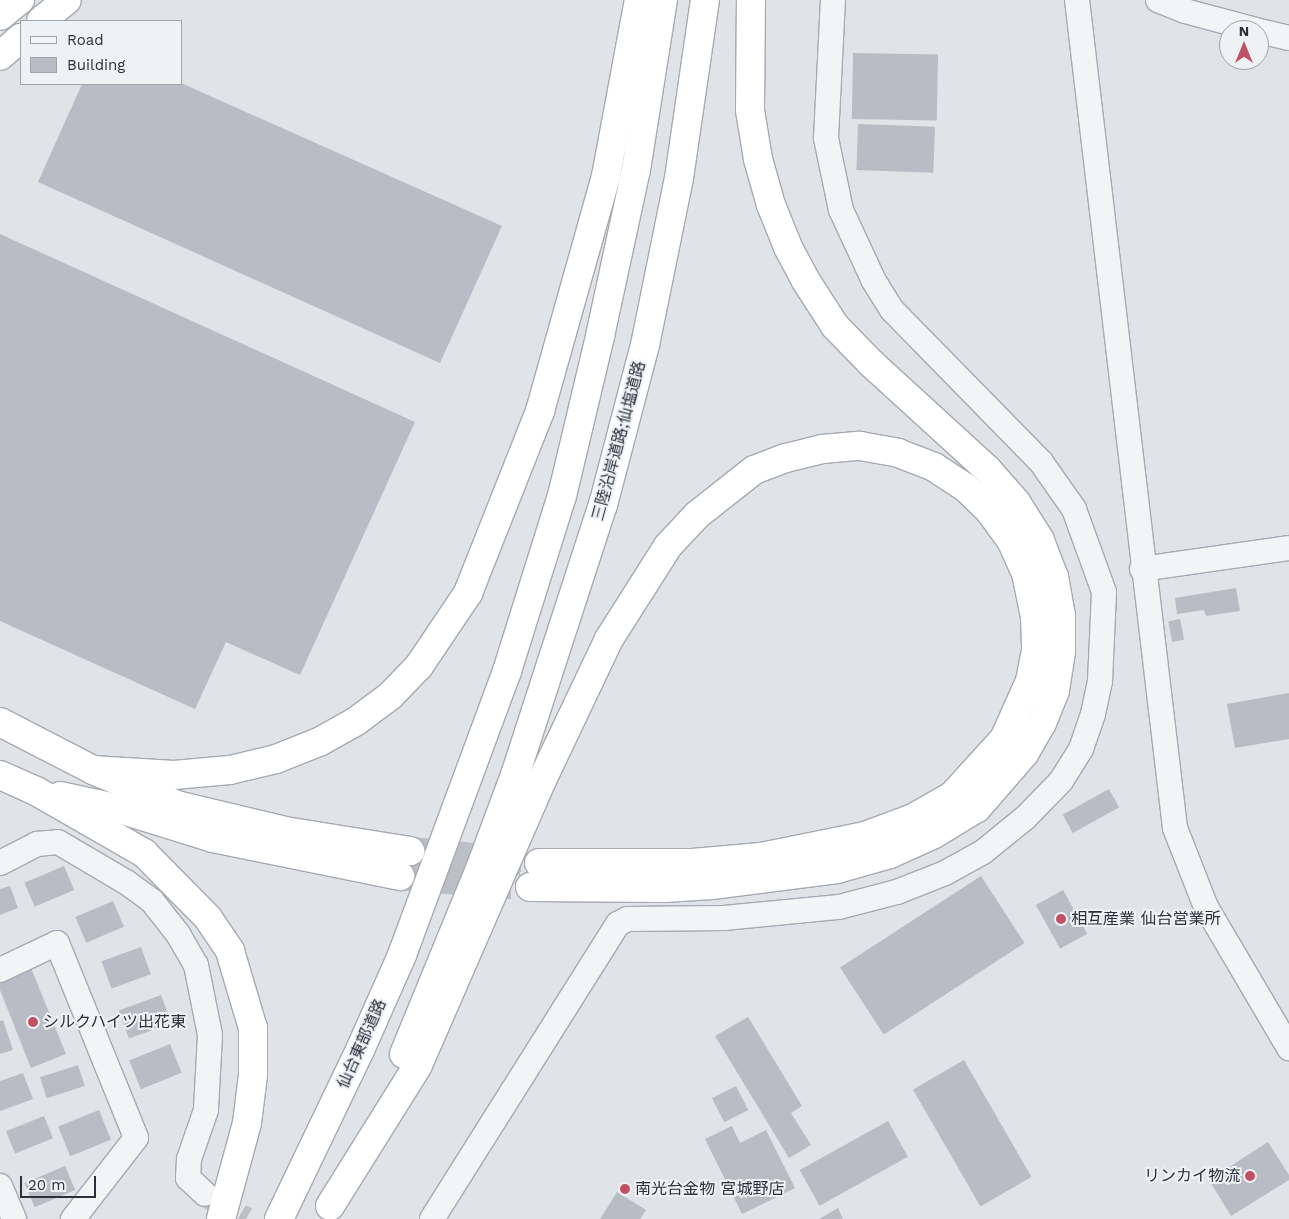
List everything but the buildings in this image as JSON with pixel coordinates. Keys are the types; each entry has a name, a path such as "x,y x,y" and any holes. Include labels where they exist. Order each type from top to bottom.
{"highway":[{"path":"0,16 20,0"},
{"path":"43,20 67,0"},
{"path":"93,770 174,776 230,770 276,759 319,742 356,722 390,696 420,666 468,593 540,411 606,176 639,0"},
{"name":"仙台東部道路","path":"280,1219 360,1050 438,865 507,671 562,496 636,170 663,0"},
{"name":"三陸沿岸道路;仙塩道路","path":"326,1213 400,1064 480,869 548,678 603,505 645,345 680,178 705,0"},
{"path":"326,1213 418,1065 542,780 609,639 668,546 691,521 754,470 786,458 822,449 860,446 898,453 934,467 965,487 989,510 1011,540 1026,573 1035,617 1036,650 1030,681 1004,739 952,796 913,818 865,836 790,852 692,863 534,875 665,888 712,885 837,869 890,854 934,834 977,808 1024,754 1042,723 1055,690 1061,651 1061,616 1054,577 1040,540 1016,502 987,469 871,363 835,326 806,281 788,246 771,205 753,130 749,54 751,0"},
{"path":"0,56 20,39"},
{"path":"0,722 93,770 177,805 229,819 348,843 410,851"},
{"path":"0,775 36,791 144,853 208,918 230,951 244,990 253,1028 253,1075 245,1131 221,1219"},
{"path":"36,791 116,808 259,849 400,876"}],"street":[{"path":"432,1219 618,924 627,919 724,918 839,907 897,892 944,873 990,846 1026,817 1061,781 1080,749 1093,714 1101,672 1104,592 1074,509 1041,462 892,310 872,279 841,210 826,138 833,0"},
{"path":"1077,0 1142,569 1175,828 1206,907 1289,1048"},
{"path":"1158,0 1185,11 1220,20"},
{"path":"1269,33 1289,38"},
{"path":"1142,569 1289,548"},
{"path":"0,863 37,844 58,842 126,882 152,901 178,934 196,965 210,1035 206,1110 189,1159 188,1178 205,1194"},
{"path":"0,970 57,943 136,1138 74,1219"},
{"path":"0,1186 14,1219"}],"tunnel":[{"path":"410,851 539,863"},
{"path":"400,876 530,887"},
{"path":"209,1197 246,1219"}],"place":[{"name":"相互産業 仙台営業所","path":"1061,919"},
{"name":"シルクハイツ出花東","path":"33,1022"},
{"name":"リンカイ物流","path":"1250,1176"},
{"name":"南光台金物 宮城野店","path":"625,1189"}]}
